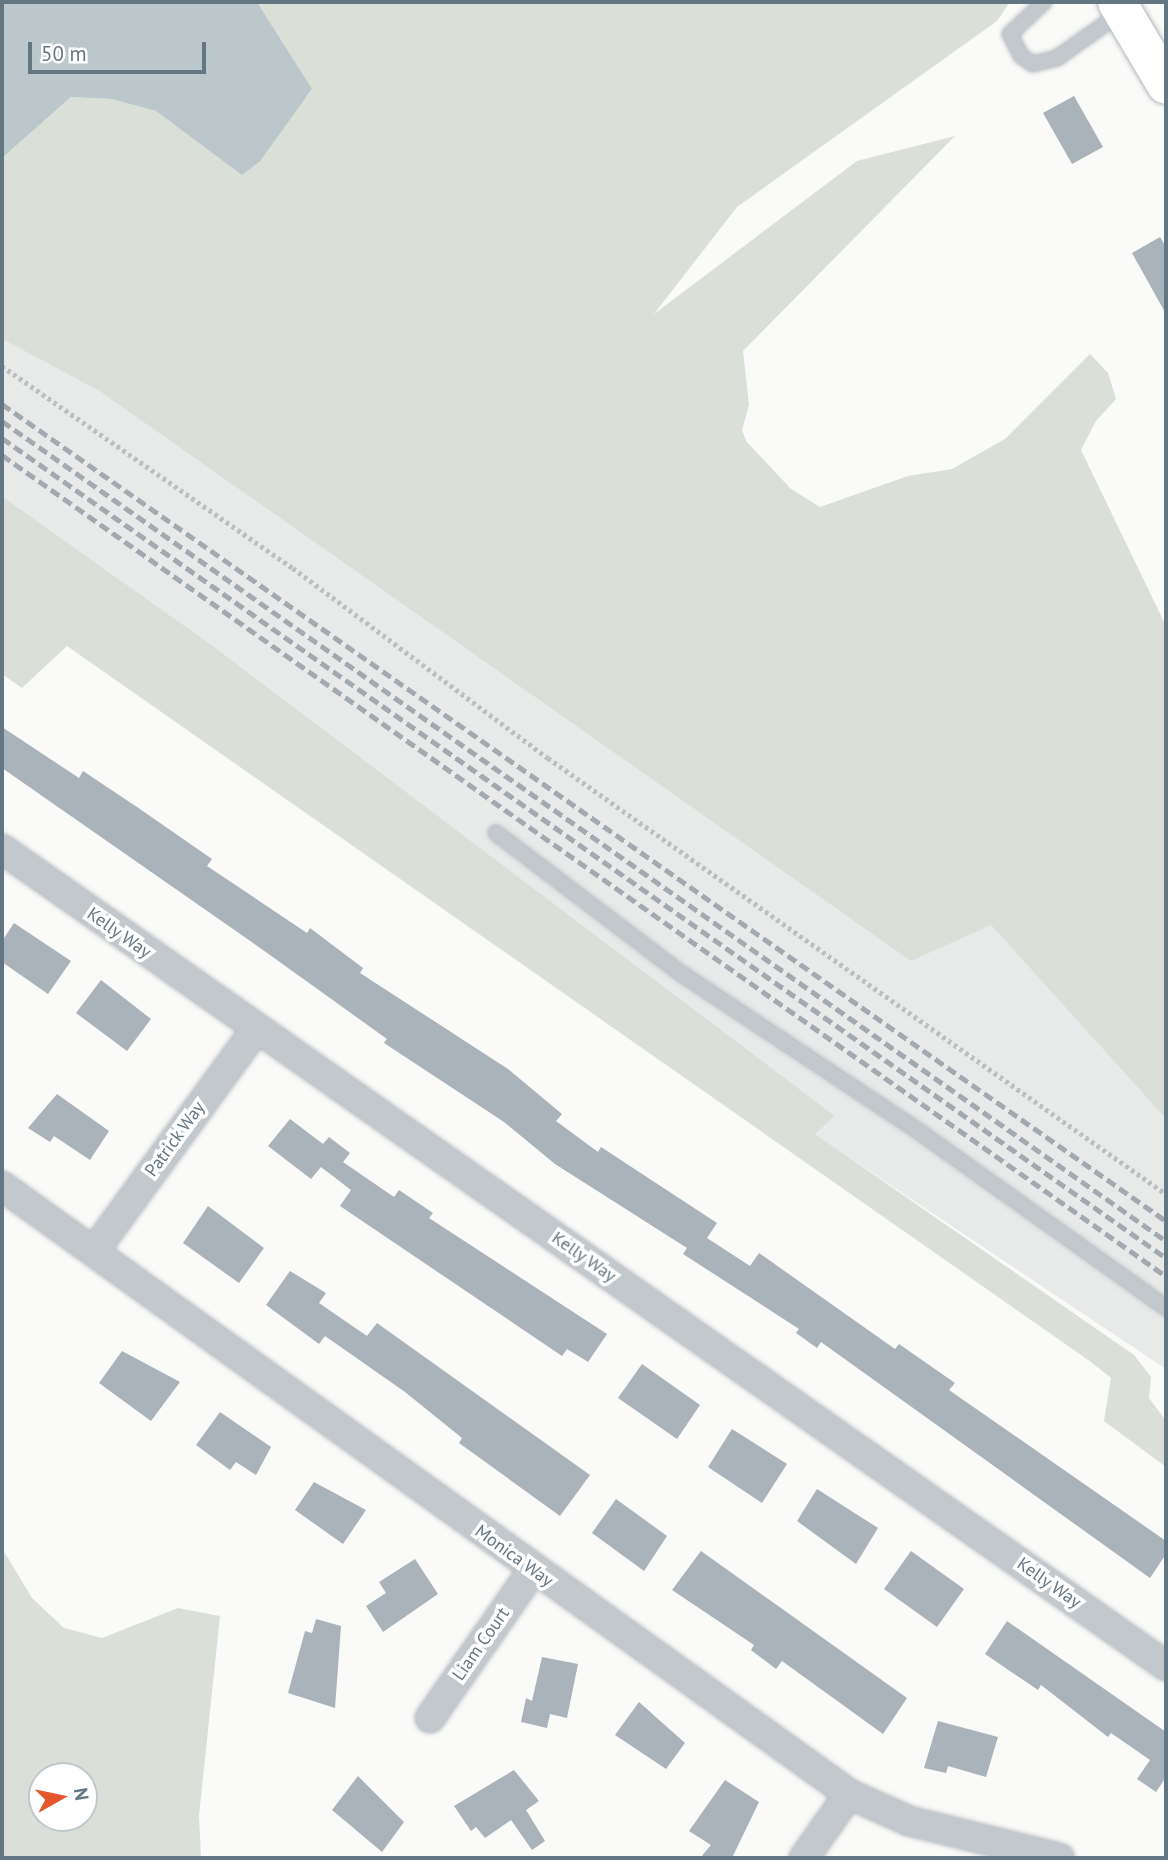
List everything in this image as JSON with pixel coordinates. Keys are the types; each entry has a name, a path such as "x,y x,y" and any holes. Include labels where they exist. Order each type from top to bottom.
{"street":[{"path":"1120,7 1166,85"},
{"name":"Kelly Way","path":"2,849 1166,1666"},
{"name":"Patrick Way","path":"94,1250 256,1029"},
{"name":"Monica Way","path":"2,1186 533,1570 849,1794 909,1821 1060,1858"},
{"name":"Liam Court","path":"430,1718 533,1570"},
{"path":"804,1858 849,1794"}],"lane":[{"path":"1044,2 1010,34 1021,56 1033,64 1057,58 1120,7"},
{"path":"496,833 682,974 921,1133 1166,1308"}],"path":[{"path":"2,366 293,568 548,758 1166,1194"}],"shaded area":[{"path":"2,2 257,2 312,89 260,161 242,175 156,111 111,99 71,97 2,158"},
{"path":"257,2 1010,2 997,21 737,207 654,314 857,161 955,136 743,351 749,405 742,430 746,441 791,489 820,507 908,476 952,469 1005,439 1090,354 1108,373 1116,399 1096,421 1081,450 1166,626 1166,1119 991,925 911,961 101,392 2,339 2,158 71,97 111,99 156,111 242,174 312,90"},
{"path":"2,339 101,392 991,925 1166,1119 1166,1369 814,1134 835,1116 213,646 2,496"},
{"path":"2,496 213,646 835,1116 815,1134 1134,1355 1151,1377 1149,1398 1166,1421 1166,1467 1104,1421 1111,1378 1091,1362 67,646 22,688 2,674"},
{"path":"2,1548 32,1598 64,1628 102,1638 178,1608 220,1616 199,1816 201,1858 2,1858"}],"building":[{"path":"1074,96 1103,147 1072,164 1043,113"},
{"path":"1160,237 1166,247 1166,314 1132,253"},
{"path":"2,727 79,778 83,771 137,807 212,859 207,866 307,933 310,928 363,968 360,973 508,1069 562,1114 556,1121 598,1152 601,1147 717,1223 707,1238 750,1266 759,1253 895,1349 899,1344 955,1383 949,1390 1166,1541 1166,1554 1150,1578 821,1342 817,1348 796,1333 799,1329 683,1254 687,1248 555,1164 504,1122 384,1043 387,1039 2,768"},
{"path":"14,923 71,961 48,994 2,962 2,941"},
{"path":"101,980 151,1019 127,1051 76,1013"},
{"path":"57,1094 109,1131 90,1160 54,1136 50,1142 28,1128"},
{"path":"290,1119 323,1144 329,1137 350,1153 343,1162 394,1197 399,1190 433,1213 429,1218 607,1334 588,1362 567,1349 562,1356 340,1206 351,1190 321,1167 311,1179 268,1146"},
{"path":"208,1206 264,1248 239,1283 183,1243"},
{"path":"290,1271 326,1293 319,1303 367,1336 377,1323 590,1475 560,1516 459,1443 462,1438 405,1392 325,1336 319,1344 266,1305"},
{"path":"122,1351 180,1382 151,1421 99,1383"},
{"path":"642,1364 700,1405 677,1439 618,1398"},
{"path":"220,1412 271,1447 256,1475 236,1462 230,1470 196,1445"},
{"path":"732,1429 787,1464 762,1503 708,1467"},
{"path":"314,1482 366,1510 343,1544 295,1510"},
{"path":"817,1489 878,1528 856,1564 797,1521"},
{"path":"616,1499 667,1536 644,1571 592,1533"},
{"path":"701,1551 907,1698 883,1734 782,1661 776,1669 751,1650 754,1645 672,1590"},
{"path":"911,1551 964,1589 937,1627 884,1589"},
{"path":"415,1559 438,1594 383,1632 366,1606 386,1593 379,1582"},
{"path":"316,1619 341,1626 335,1708 288,1693 305,1631 312,1633"},
{"path":"1007,1621 1166,1732 1166,1777 1156,1792 1137,1779 1150,1760 1111,1733 1108,1737 1041,1685 1038,1690 985,1654"},
{"path":"542,1657 578,1664 567,1718 550,1714 547,1728 521,1722 526,1698 532,1701"},
{"path":"639,1702 685,1743 666,1769 615,1735"},
{"path":"938,1721 998,1737 986,1777 948,1766 946,1773 924,1768"},
{"path":"514,1770 539,1801 526,1810 545,1841 532,1850 511,1820 485,1838 476,1827 471,1831 454,1806"},
{"path":"358,1776 404,1822 382,1852 332,1810"},
{"path":"725,1780 759,1802 732,1858 700,1858 711,1845 689,1831"}],"railway":[{"path":"2,404 1166,1221"},
{"path":"2,421 1166,1241"},
{"path":"2,438 1166,1258"},
{"path":"2,455 1166,1276"}]}
